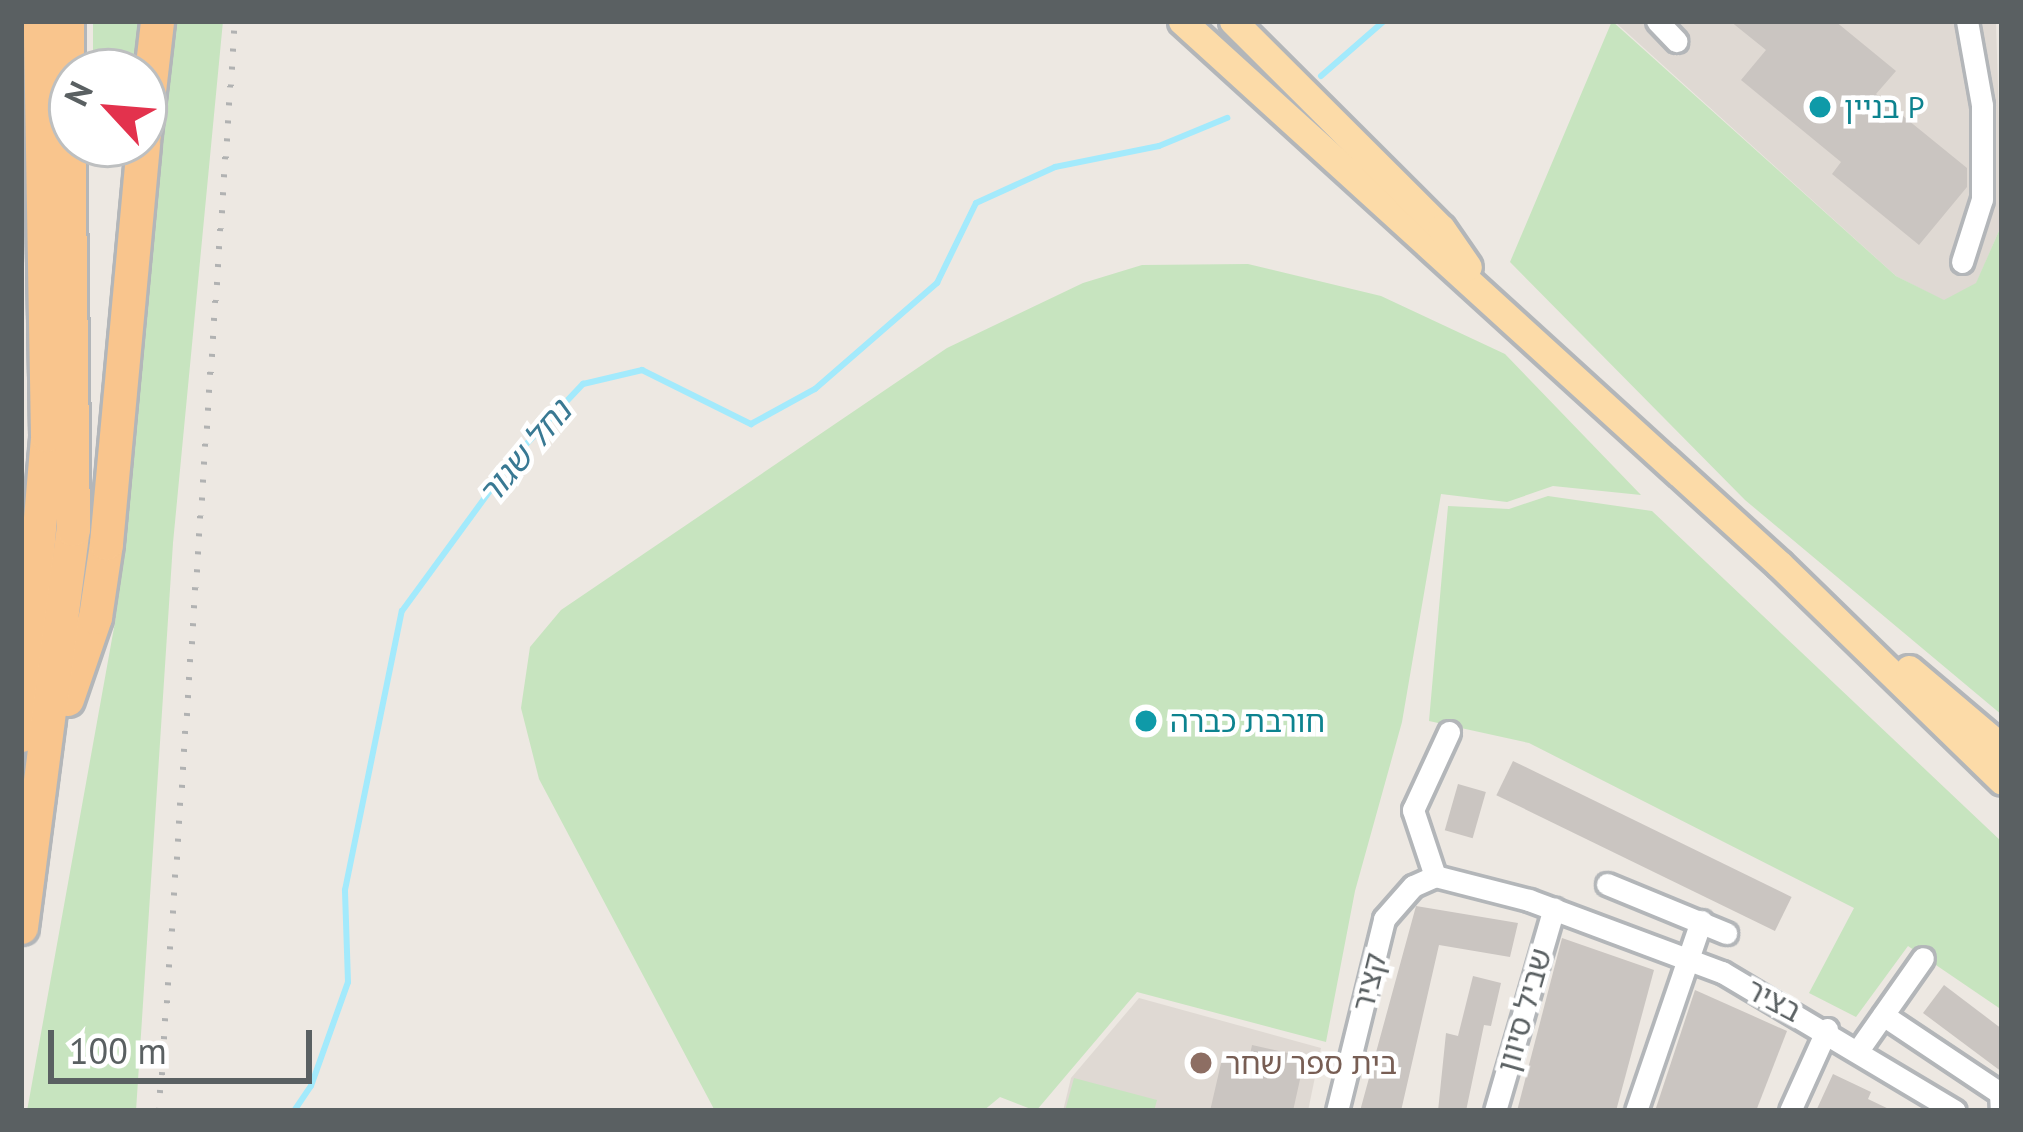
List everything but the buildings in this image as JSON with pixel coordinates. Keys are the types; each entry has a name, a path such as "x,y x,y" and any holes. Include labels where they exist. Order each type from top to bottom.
{"highway":[{"path":"21,735 47,435 40,21"},
{"path":"21,926 73,530 67,21"},
{"path":"46,763 95,617 141,168"}],"main road":[{"path":"1182,21 1779,564 2002,782"},
{"path":"1233,21 1441,228 1499,309"},
{"path":"1779,564 2002,748"}],"street":[{"path":"1657,21 1676,41"},
{"path":"1962,262 1982,200 1982,105 1966,21"},
{"path":"1449,732 1413,810 1435,876 1554,908"},
{"name":"קציר","path":"1337,1111 1384,919 1412,886 1435,876"},
{"path":"1607,884 1726,933"},
{"name":"בציר","path":"1554,908 1685,957 1826,1029 1953,1110"},
{"name":"שביל סיוון","path":"1495,1111 1554,908"},
{"path":"1636,1111 1701,921"},
{"path":"1858,1049 1923,958"},
{"path":"1883,1015 2001,1102"},
{"path":"1790,1111 1826,1029"}],"shaded area":[{"path":"1614,21 1996,21 2002,224 1976,284 1944,301 1896,276"},
{"name":"בית ספר שחר","path":"1139,998 1321,1048 1308,1111 1063,1111 1071,1078"}],"green space":[{"path":"93,21 137,21 137,48 93,48"},
{"path":"177,21 223,21 173,543 136,1111 27,1111 115,622 142,264 156,168 168,168 168,83"},
{"path":"1612,21 1896,276 1944,300 1976,283 2002,224 2002,715 1745,500 1510,262"},
{"path":"1248,264 1381,296 1505,354 1641,495 1553,486 1507,502 1441,494 1402,722 1355,891 1326,1042 1137,992 1036,1111 1000,1097 983,1111 715,1111 539,779 521,708 530,647 561,610 947,348 1083,283 1142,265"},
{"path":"1548,496 1652,511 2002,842 2002,1010 1908,946 1856,1017 1809,993 1854,908 1529,743 1429,721 1448,506 1509,509"},
{"path":"1074,1078 1157,1100 1154,1111 1065,1111"}],"waterway":[{"name":"נחל שגור","path":"1321,76 1384,21"},
{"name":"נחל שגור","path":"294,1111 311,1086 348,982 345,890 402,611 516,455 583,384 642,370 751,424 815,389 937,283 976,203 1055,167 1159,146 1227,118"}],"railway":[{"path":"159,1111 235,21"}],"place":[{"name":"בניין P","path":"1820,107"},
{"name":"חורבת כברה","path":"1146,721"},
{"name":"בית ספר שחר","path":"1201,1063"}]}
